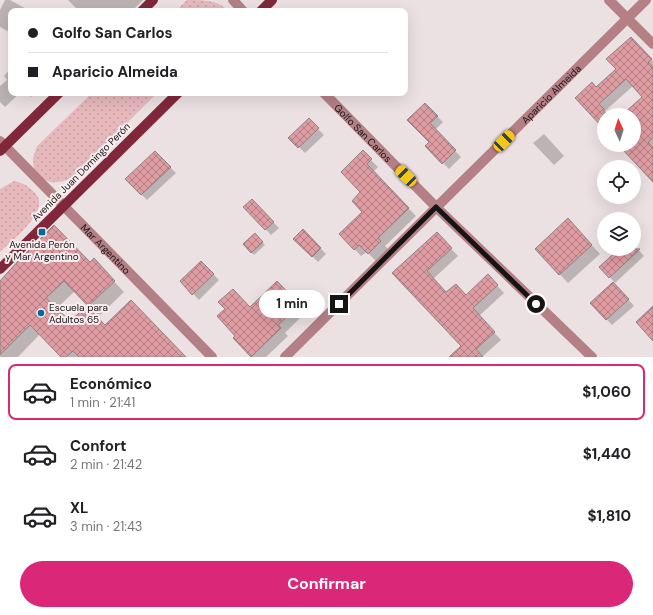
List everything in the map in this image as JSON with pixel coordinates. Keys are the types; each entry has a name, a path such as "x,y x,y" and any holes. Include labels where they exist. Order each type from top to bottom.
{"main road":[{"path":"145,8 153,0"},
{"path":"264,8 272,0"},
{"path":"2,146 56,96"},
{"name":"Avenida Juan Domingo Perón","path":"0,269 175,96"}],"street":[{"path":"233,0 240,8"},
{"path":"609,0 653,44"},
{"name":"Aparicio Almeida","path":"285,357 646,0"},
{"name":"Golfo San Carlos","path":"327,96 436,207 592,357"},
{"name":"Mar Argentino","path":"2,146 212,357"}],"shaded area":[{"path":"187,0 216,3 224,8 179,8"},
{"path":"89,96 154,96 72,178 60,182 52,182 43,179 34,172 33,158 37,146"},
{"path":"14,181 25,184 33,191 38,198 39,206 35,215 22,232 0,252 0,189"}],"building":[{"path":"631,37 652,59 648,62 653,67 653,138 648,142 653,148 653,182 641,169 641,160 632,160 625,152 641,152 641,108 630,108 642,97 626,79 599,104 603,108 597,108 597,122 575,98 592,82 596,87 616,69 606,59"},
{"path":"425,103 438,116 430,123 456,150 442,164 425,146 429,142 407,120"},
{"path":"309,118 319,128 298,148 288,138"},
{"path":"363,150 372,159 367,164 409,208 378,238 381,241 368,254 359,245 354,250 339,234 362,212 352,201 360,192 341,172"},
{"path":"155,151 171,167 141,195 125,179"},
{"path":"252,199 274,222 265,230 243,207"},
{"path":"568,218 592,245 559,275 535,249"},
{"path":"54,225 90,262 94,258 115,281 88,306 64,281 46,298 70,321 87,306 105,325 131,300 186,357 79,357 73,351 66,357 61,357 30,325 0,355 0,281"},
{"path":"303,229 321,248 312,257 293,239"},
{"path":"437,232 452,248 427,271 446,292 456,284 466,295 488,274 498,285 473,308 495,332 476,349 483,357 449,357 461,346 392,273"},
{"path":"255,233 263,242 251,253 243,244"},
{"path":"611,256 633,256 609,278 599,267"},
{"path":"201,261 214,274 192,295 180,281"},
{"path":"277,281 300,305 278,325 281,328 251,357 233,338 235,336 217,316 225,309 218,302 233,289 250,307"},
{"path":"613,282 629,299 606,320 590,303"},
{"path":"653,306 653,341 636,322"}],"place":[{"name":"Avenida Perón y Mar Argentino","path":"42,232"},
{"name":"Escuela para Adultos 65","path":"41,313"}],"route":[{"path":"339,304 436,207 536,304"}]}
